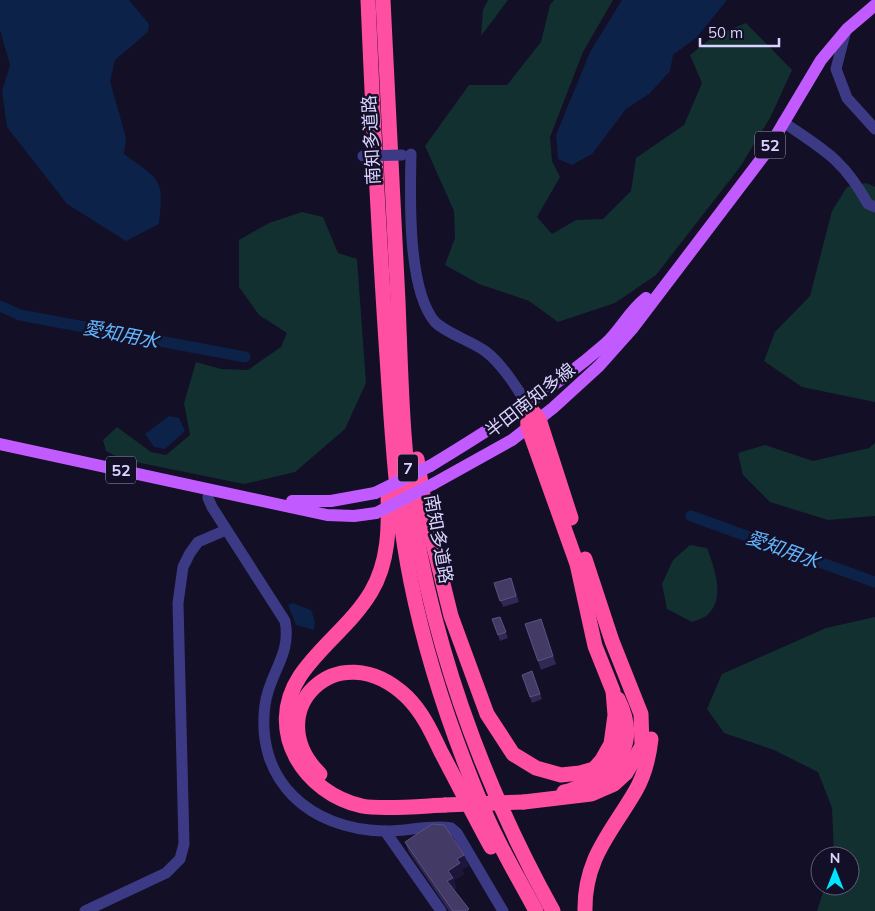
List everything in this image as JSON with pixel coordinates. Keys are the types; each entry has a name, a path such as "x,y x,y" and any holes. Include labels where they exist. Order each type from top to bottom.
{"highway":[{"name":"南知多道路","path":"368,0 383,304 399,515 411,582 429,656 450,722 486,814 536,911"},
{"name":"南知多道路","path":"384,0 404,429 415,525 427,584 444,651 464,717 486,777 513,835 553,911"},
{"path":"383,304 375,317 387,475 389,533 372,591 322,648 293,689 287,715 287,732 295,756 309,777 326,791 346,802 365,807 592,794 614,784 626,774 642,746 641,714 612,641 526,405"},
{"path":"523,798 567,792 603,776 615,767 625,741 627,726 625,714 595,646 577,564 534,423"},
{"path":"404,429 414,440 427,519 452,616 487,714 513,754 536,768 561,775 594,769 602,760 614,731 614,691"},
{"path":"445,802 376,799 348,793 329,782 310,764 298,734 302,706 308,693 319,682 331,676 347,672 367,672 382,678 407,697 425,720 490,846 526,908 532,911"},
{"path":"585,911 589,871 596,853 636,790 649,756 651,737 649,712 630,686"}],"main road":[{"name":"半田南知多線","path":"0,444 243,495 327,515 354,516 376,513 512,440 599,366 632,329 765,154 820,60 847,30 875,5"},
{"name":"半田南知多線","path":"243,495 301,502 355,498 375,494 430,466 554,386 607,342 642,301 664,285"}],"street":[{"path":"847,30 836,69 848,98 875,129"},
{"path":"783,122 833,155 854,178 868,204 875,207"},
{"path":"363,156 406,155 417,273 425,302 436,322 486,352 520,391 526,405"},
{"path":"209,488 208,498 212,507 286,621 287,643 271,684 265,710 264,735 275,771 291,795 319,816 347,827 385,832 451,828 457,833 503,911"},
{"path":"85,911 166,873 180,859 184,844 178,603 183,567 198,542 226,530"},
{"path":"385,832 441,911"}],"green space":[{"path":"488,0 508,0 481,36 483,10"},
{"path":"554,0 613,0 583,52 550,137 552,161 560,177 537,217 552,234 576,220 603,219 631,191 636,158 684,125 702,83 690,55 714,36 746,23 792,70 770,118 740,167 656,275 615,303 558,322 529,301 479,284 445,265 455,238 454,211 425,146 469,85 507,85 541,42 550,5"},
{"path":"866,183 875,187 875,402 802,387 764,361 775,332 810,296 832,211 847,187"},
{"path":"302,212 323,217 338,253 357,259 366,383 345,429 295,472 244,484 121,459 106,451 103,440 117,427 151,452 166,455 190,435 184,403 196,362 221,369 248,370 281,347 287,333 259,315 239,287 239,240 269,223"},
{"path":"875,443 875,516 828,520 770,502 743,475 738,453 765,445 813,461 869,448"},
{"path":"690,545 707,548 717,583 716,601 712,609 704,617 692,622 667,609 662,584 673,560"},
{"path":"875,617 875,911 817,911 822,896 860,896 860,846 834,846 832,808 818,772 774,750 724,733 707,709 722,674 826,628"}],"water":[{"path":"0,0 129,0 149,24 148,32 115,60 110,81 126,138 124,154 152,175 160,188 161,209 159,224 126,241 67,204 7,127 2,91 10,65 0,30"},
{"path":"622,0 727,0 697,37 673,55 670,71 649,94 626,109 592,154 572,165 558,159 556,135 590,52"},
{"path":"169,416 179,418 185,431 165,449 154,447 145,434"},
{"path":"293,603 311,610 315,622 314,630 296,625 288,605"}],"building":[{"path":"511,578 516,596 500,601 494,583"},
{"path":"500,617 506,632 498,635 492,619"},
{"path":"541,619 553,656 538,661 525,624"},
{"path":"532,671 540,694 530,697 522,675"},
{"path":"432,824 444,825 464,855 457,859 460,863 448,871 453,878 447,881 469,909 465,911 453,911 405,842"}],"waterway":[{"name":"愛知用水","path":"0,306 20,315 245,357"},
{"name":"愛知用水","path":"691,516 875,582"}]}
